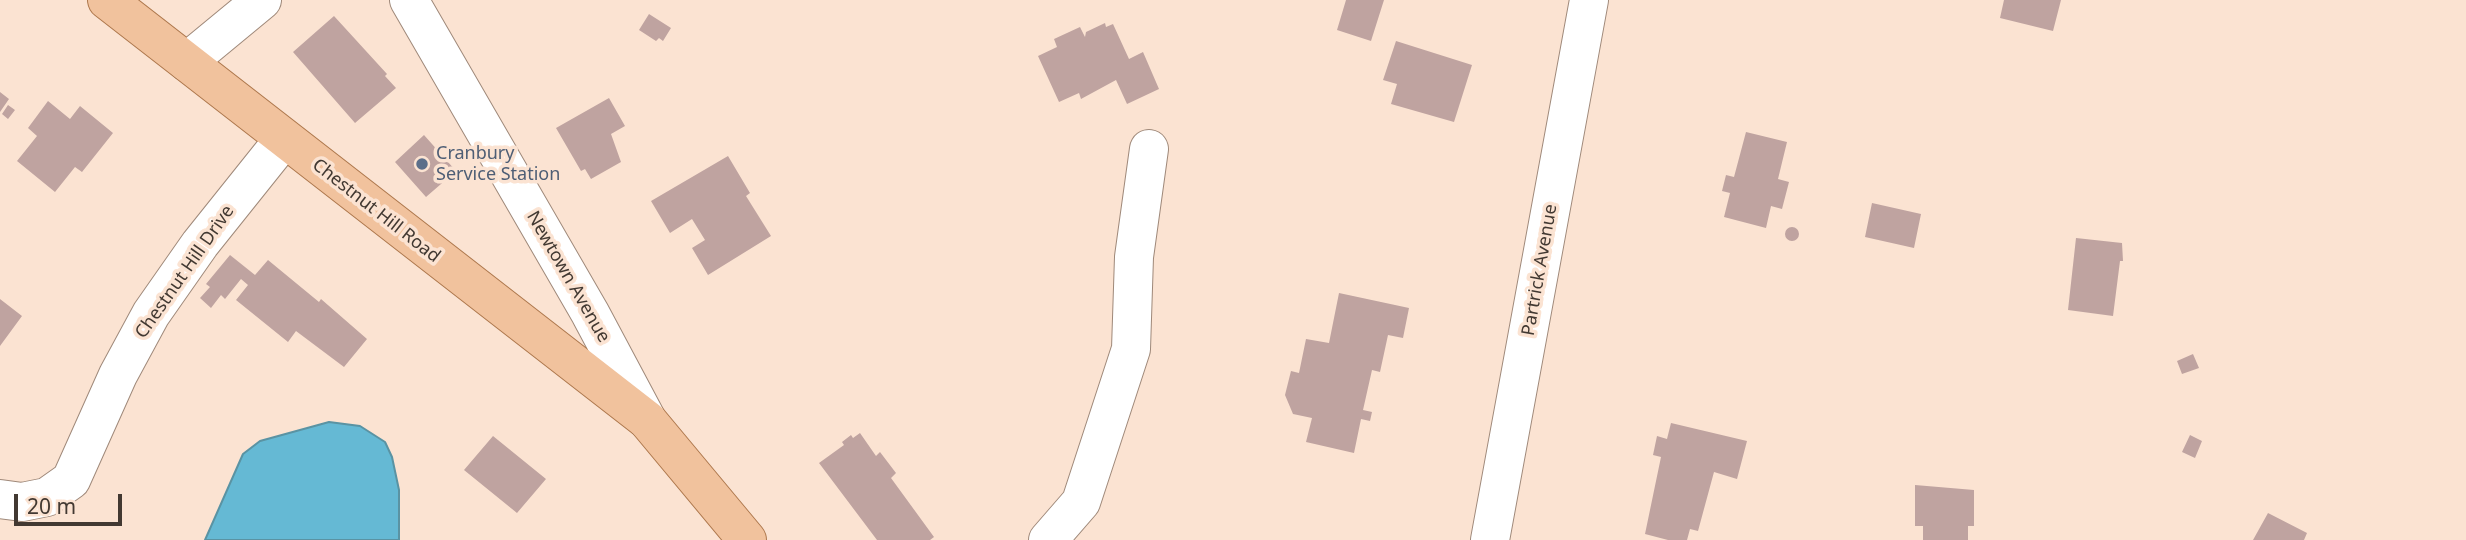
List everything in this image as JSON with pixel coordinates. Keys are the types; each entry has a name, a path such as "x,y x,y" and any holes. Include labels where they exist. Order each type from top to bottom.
{"main road":[{"name":"Chestnut Hill Road","path":"107,0 647,420"},
{"name":"Newtown Avenue","path":"647,420 747,540"}],"street":[{"path":"187,62 262,0"},
{"name":"Newtown Avenue","path":"409,0 590,313 647,420"},
{"name":"Partrick Avenue","path":"1490,540 1589,0"},
{"name":"Chestnut Hill Drive","path":"11,500 47,497 71,480 118,376 151,314 200,244 284,139"},
{"path":"1048,540 1081,502 1130,349 1134,257 1149,149"}],"water":[{"path":"329,422 360,426 385,442 392,457 399,490 399,540 205,540 243,454 260,441"}],"building":[{"path":"1346,0 1384,0 1371,41 1337,30"},
{"path":"2004,0 2061,0 2053,31 2000,18"},
{"path":"649,14 671,28 663,41 659,38 656,41 639,30"},
{"path":"334,16 387,74 385,76 396,88 355,123 293,52"},
{"path":"1105,23 1106,27 1113,24 1129,59 1143,52 1159,89 1127,104 1116,80 1081,99 1079,93 1059,102 1038,56 1057,47 1054,39 1080,27 1085,37 1086,32"},
{"path":"1396,41 1472,65 1454,122 1391,104 1397,84 1383,80"},
{"path":"0,92 9,99 0,112"},
{"path":"609,98 625,126 611,134 621,162 591,179 585,169 581,171 556,128"},
{"path":"48,101 70,119 80,106 113,133 82,172 75,167 55,192 17,161 37,136 28,128"},
{"path":"8,105 15,110 8,119 2,114"},
{"path":"1746,132 1787,142 1778,179 1789,182 1782,209 1771,206 1766,228 1724,217 1730,193 1722,191 1726,175 1734,177"},
{"path":"424,135 456,171 426,197 395,162"},
{"path":"728,156 750,193 746,196 771,236 708,275 692,248 705,240 692,219 670,233 651,201"},
{"path":"1872,203 1921,214 1914,248 1865,237"},
{"path":"1792,227 1797,229 1797,239 1792,241 1787,239 1785,234 1787,229"},
{"path":"2076,238 2122,243 2123,261 2120,261 2113,316 2068,310"},
{"path":"230,255 255,275 268,260 319,302 321,299 367,339 344,367 296,331 288,342 236,300 248,285 241,279 225,299 221,295 211,308 200,298 210,287 206,284"},
{"path":"1339,293 1409,308 1403,338 1388,335 1380,372 1372,370 1363,410 1372,412 1370,421 1361,419 1354,453 1306,442 1312,418 1293,414 1285,395 1291,371 1299,373 1306,339 1329,343"},
{"path":"0,299 22,316 0,346"},
{"path":"2193,354 2199,368 2182,374 2177,361"},
{"path":"1671,423 1747,441 1737,479 1714,472 1698,531 1690,529 1687,540 1668,540 1645,534 1661,457 1653,455 1657,436 1667,439"},
{"path":"860,433 876,456 880,452 896,473 891,478 934,537 930,540 877,540 819,463 844,445 842,442 851,435 853,438"},
{"path":"2190,435 2202,441 2195,458 2182,452"},
{"path":"493,436 546,479 517,513 464,470"},
{"path":"1915,485 1974,490 1974,526 1968,526 1968,540 1923,540 1923,526 1915,526"},
{"path":"2268,513 2307,533 2304,540 2253,540"}],"place":[{"name":"Cranbury Service Station","path":"422,164"}]}
